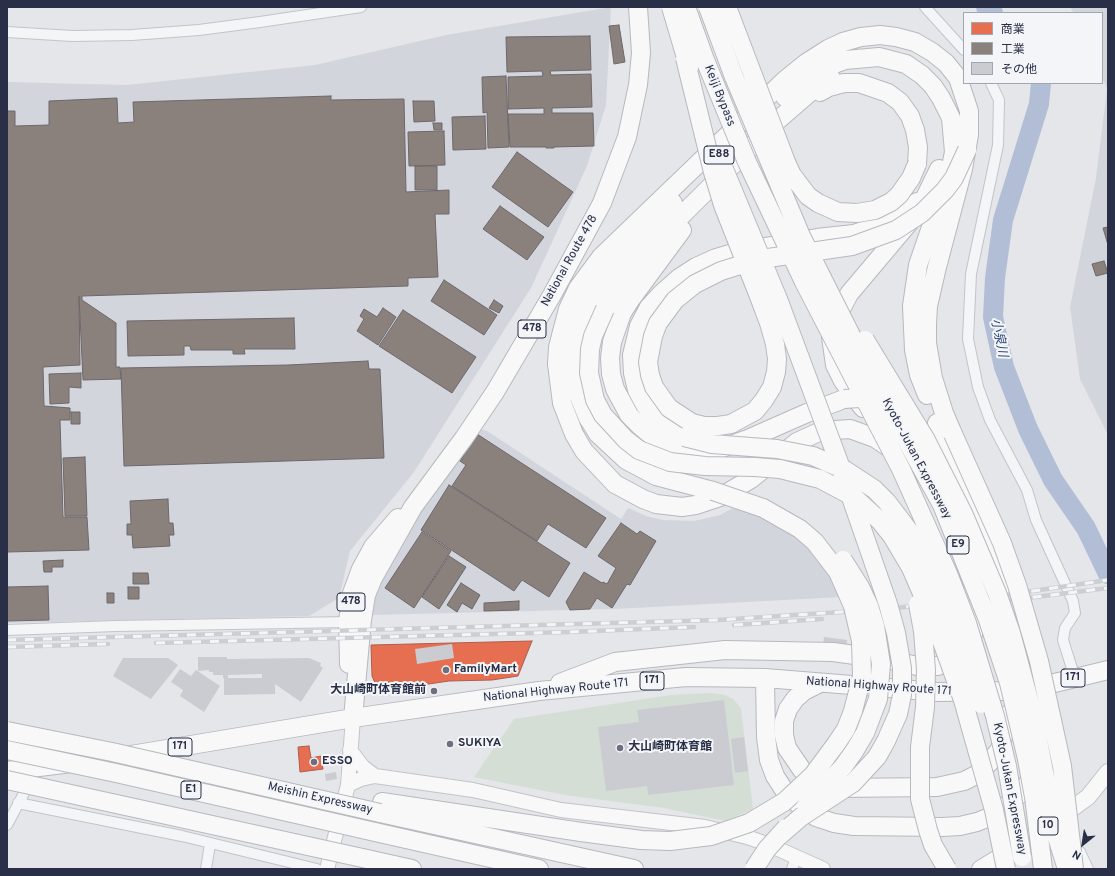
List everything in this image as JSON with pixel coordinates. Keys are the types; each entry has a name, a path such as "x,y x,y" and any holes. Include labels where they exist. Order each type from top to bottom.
{"highway":[{"name":"National Route 478","path":"352,718 366,595 373,578 413,507 464,438 495,392 552,295 602,203 627,137 638,85 641,53 638,7"},
{"name":"E88","path":"671,7 685,58 721,162 778,299 838,460 888,604 900,650 903,678 901,702 896,720 884,746 873,762 848,786 801,817 778,836"},
{"name":"Keiji Bypass","path":"686,7 728,118 789,249"},
{"name":"Keiji Bypass","path":"708,7 743,99 804,241"},
{"path":"727,7 786,162 792,175 808,196 818,203 838,212 857,214 875,210 891,202 899,195 911,178 917,164 918,147 916,130 910,116 900,102 888,93 859,83 844,83 829,87 792,108"},
{"path":"921,474 890,448 875,438 850,429 839,429 809,436 783,452 751,479 708,502 682,507 656,504 643,499 615,484 584,450 574,434 562,403 558,364 558,347 568,308 578,288 601,257 785,80 806,63 843,42 880,34 915,42 932,52 946,63 958,78 970,111 967,150 958,189 936,267 928,306 927,343 929,360 944,413 1002,543 1029,623 1047,692 1060,753 1074,869"},
{"path":"639,239 684,192 773,107 800,84 826,67 845,60 879,57 906,64 922,75 933,86 951,118 954,152 950,172 918,265 912,306 912,327 920,375 989,548 1024,658"},
{"path":"685,58 697,111 717,185 723,204 737,241 746,263 749,270 752,277 769,323 776,344 777,359 776,372 772,387 755,411 731,424 704,426 692,423 669,408 654,387 648,362 653,336 658,323 675,300 695,284 727,269 743,264 749,263 768,258 852,246 896,230 922,213 945,190 954,178 967,150"},
{"path":"754,869 767,849 778,836 843,767 865,733 878,699 880,681 880,664 875,626 869,606 849,568 821,537 804,524 766,505 672,482 640,469 611,448 598,434 588,418 576,389 574,351 581,321 599,303 620,286 647,253 723,175 792,108 815,88 837,74 848,70 870,68 884,69 897,74 920,88 935,108 940,120 944,147 937,176 918,212 849,294 835,321 831,337 834,365 843,381 862,407 897,443 948,512 968,561 998,671"},
{"path":"700,162 610,274 599,303 590,349 589,373 596,400 603,415 626,440 650,455 675,463 705,466 755,466 801,473 838,487 866,506 880,521 902,551 937,628 974,736 994,810 1006,869"},
{"path":"723,175 641,284 622,313 612,342 610,358 611,374 621,402 634,420 651,435 678,447 707,450 722,448 748,439 807,412 844,399 872,396 882,398 908,412 933,434 957,470"},
{"path":"937,176 920,199 911,207 880,225 854,234 817,238 736,252 716,258 696,267 679,278 649,307 639,326 632,355 633,373 637,390 645,405 656,419 670,429 697,441 790,451 813,456 859,478 887,502 912,535 969,671 995,747 1023,863"},
{"path":"804,241 926,440 981,551 1011,633 1034,714 1056,834 1067,869"},
{"name":"Kyoto-Jukan Expressway","path":"804,241 875,383 942,505 999,649 1029,767 1043,869"},
{"name":"Kyoto-Jukan Expressway","path":"789,249 901,469 929,528 967,623 999,730 1015,811 1023,863"},
{"path":"381,807 634,839 670,841 711,836 749,823 784,802 813,775 846,729 853,711 862,676 861,641 853,606 838,572 815,542 800,529 763,508 712,491"},
{"path":"866,506 890,540 901,560 910,578 920,614 926,670 925,707 920,753 920,798 930,838 947,869"},
{"name":"National Route 478","path":"352,718 348,622 351,596 361,569 373,547 397,519 413,507"},
{"path":"539,691 615,662 725,650 833,652 891,660 917,666 938,666 948,662 964,650 972,638 976,626 976,612 968,561"},
{"name":"National Highway Route 171","path":"7,771 119,757 352,718 539,691 686,677 765,678 938,692 1003,691 1031,688 1108,670"},
{"path":"765,678 766,737 769,760 775,776 784,790 799,805 816,817 834,823 854,826 960,826 992,816 1023,791 1034,776 1040,761 1042,744 1037,709"},
{"path":"820,683 804,691 795,698 788,709 784,721 784,735 787,748 802,770 810,778 835,788 937,787 964,781 976,775 989,763 1000,749 1007,715"},
{"name":"E1","path":"7,730 223,777 381,807"},
{"name":"Meishin Expressway","path":"7,750 116,773 539,869"},
{"name":"E1","path":"7,780 412,869"},
{"name":"Meishin Expressway","path":"381,807 634,869"},
{"path":"367,858 390,869"}],"main road":[{"name":"10","path":"980,869 1038,833 1088,797 1108,772"}],"street":[{"path":"7,32 72,36 139,34 260,22 361,7"},
{"path":"925,7 963,49"},
{"path":"991,84 999,100 998,145 971,274 968,340 978,387 990,420 1027,490 1036,520 1073,601 1075,614 1065,628 1063,640 1075,678"},
{"path":"7,630 116,626 348,622"},
{"path":"327,869 348,785 352,718"},
{"path":"350,750 363,767 375,776"},
{"path":"7,825 37,768"},
{"path":"348,785 361,779 375,776 473,790 561,810 705,827 747,837 794,863 823,869"},
{"path":"18,803 182,836 317,869"},
{"path":"1038,833 1048,846 1059,852 1080,852 1088,869"},
{"path":"206,869 210,844"}],"shaded area":[{"path":"611,7 606,105 587,166 531,288 414,472 350,551 339,598 309,616 7,623 7,82 127,85 315,65 446,35"},
{"path":"1070,7 1108,7 1108,435 1080,379 1070,307 1096,178 1107,89 1103,79 1103,12 1073,12"},
{"path":"480,429 487,431 621,519 628,508 646,516 663,520 694,521 720,515 735,507 784,525 822,560 841,597 615,609 372,615 369,612 371,601 409,522"},
{"name":"大山崎町体育館","path":"711,693 725,695 733,699 741,708 753,809 725,821 664,808 565,795 474,777 514,719 671,695"}],"building: 商業":[{"name":"FamilyMart","path":"532,641 518,676 492,680 449,681 388,690 375,683 372,676 371,645"},
{"path":"309,746 311,758 321,756 323,769 300,772 298,747"}],"building: 工業":[{"path":"619,25 625,62 614,64 609,26"},
{"path":"590,36 591,70 550,71 551,75 591,74 592,107 552,108 552,113 593,113 594,146 554,148 510,147 508,114 544,114 544,108 508,109 508,77 543,76 542,71 507,72 506,37"},
{"path":"506,76 509,147 488,148 487,112 483,113 482,77"},
{"path":"331,96 331,100 404,99 406,192 449,190 449,214 435,214 438,277 408,278 408,286 82,296 82,300 116,323 116,367 120,367 121,379 83,380 79,296 80,365 43,367 44,406 70,408 70,420 60,420 63,517 87,517 89,550 7,552 7,111 15,111 15,126 49,125 49,101 117,98 118,123 134,122 133,102"},
{"path":"413,101 434,101 435,121 414,122"},
{"path":"485,116 486,149 453,150 452,117"},
{"path":"433,123 442,123 442,130 434,130"},
{"path":"444,131 445,165 409,166 408,132"},
{"path":"517,152 573,192 548,227 492,187"},
{"path":"415,166 437,166 437,190 415,190"},
{"path":"500,206 544,237 527,260 483,229"},
{"path":"1108,227 1108,245 1103,228"},
{"path":"1104,261 1108,273 1096,276 1092,264"},
{"path":"444,280 497,315 484,335 431,301"},
{"path":"494,300 503,306 499,313 489,308"},
{"path":"383,308 396,317 378,345 357,331 364,319 360,316 364,309 377,317"},
{"path":"403,310 476,357 452,393 379,346"},
{"path":"294,318 295,349 244,349 245,354 233,354 233,350 191,350 190,346 184,346 184,355 128,356 127,321"},
{"path":"368,361 369,369 380,369 384,458 124,466 121,368 288,365"},
{"path":"81,373 81,388 69,387 69,403 50,404 49,374"},
{"path":"71,412 80,412 80,424 71,424"},
{"path":"477,434 606,518 586,548 548,524 537,541 452,486 466,465 460,461"},
{"path":"85,457 87,516 65,516 63,458"},
{"path":"449,485 570,563 549,597 522,580 514,591 421,530"},
{"path":"168,499 169,523 173,523 174,535 169,535 170,546 133,548 132,535 127,535 127,524 131,524 130,501"},
{"path":"621,523 637,534 640,531 656,541 630,585 627,584 612,608 597,598 590,609 570,610 566,602 584,572 602,583 607,584 616,568 598,556"},
{"path":"422,532 451,551 414,608 385,588"},
{"path":"449,556 466,567 439,609 422,597"},
{"path":"63,560 63,567 52,567 52,572 44,572 43,561"},
{"path":"133,573 148,573 149,584 133,584"},
{"path":"461,583 480,595 472,609 462,603 457,612 447,605"},
{"path":"48,586 49,620 7,621 7,587"},
{"path":"128,587 139,587 139,599 128,599"},
{"path":"107,593 114,593 114,603 107,603"},
{"path":"519,601 519,610 484,611 484,603"}],"building: その他":[{"path":"824,637 847,640 845,663 821,660"},
{"path":"452,644 454,658 417,664 415,649"},
{"path":"198,657 227,657 227,659 309,658 321,663 320,666 323,668 301,702 275,684 275,694 224,695 223,675 213,675 213,672 209,672 209,670 198,671","holes":["262,674 262,678 228,678 228,675"]},
{"path":"123,658 168,658 178,665 151,699 113,676"},
{"path":"180,669 191,676 196,670 220,686 204,712 180,696 183,690 171,682"},
{"path":"724,700 734,785 648,795 647,786 606,791 598,727 639,722 637,710"},
{"path":"744,737 748,771 735,773 731,739"},
{"path":"336,772 337,779 326,781 325,774"}],"waterway":[{"name":"小泉川","path":"986,7 992,12"},
{"name":"小泉川","path":"1041,84 1039,104 1003,220 995,278 993,317 1004,367 1028,429 1053,480 1086,528 1108,574"}],"railway":[{"path":"7,640 718,620 887,609 1006,595 1108,580"},
{"path":"979,604 1108,588"},
{"path":"734,625 822,619"},
{"path":"156,643 569,632 694,627"},
{"path":"7,647 108,644"}],"place":[{"name":"FamilyMart","path":"446,670"},
{"name":"大山崎町体育館前","path":"434,691"},
{"name":"SUKIYA","path":"450,744"},
{"name":"大山崎町体育館","path":"620,748"},
{"name":"ESSO","path":"314,762"}]}
